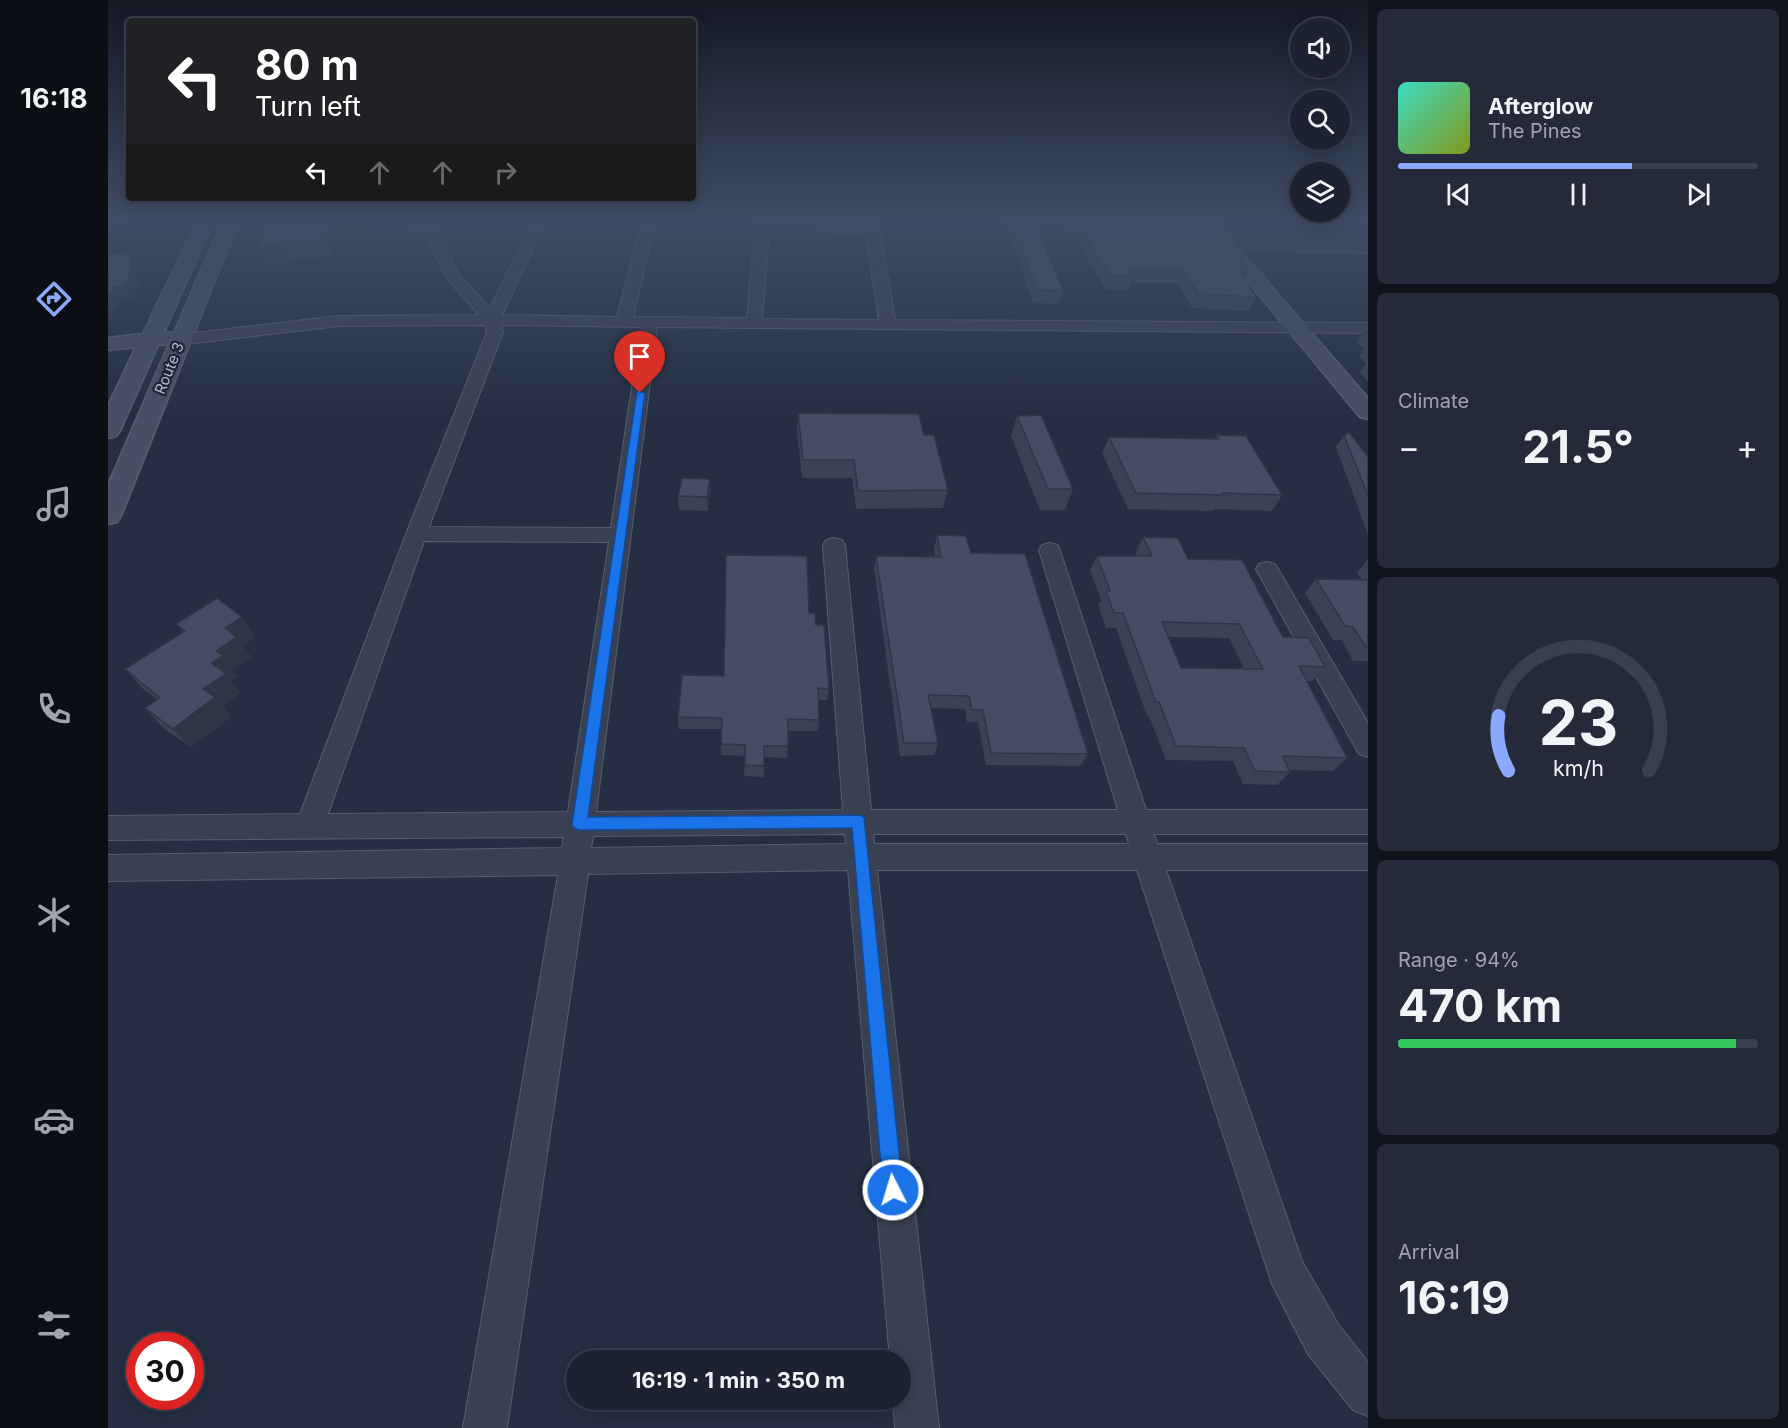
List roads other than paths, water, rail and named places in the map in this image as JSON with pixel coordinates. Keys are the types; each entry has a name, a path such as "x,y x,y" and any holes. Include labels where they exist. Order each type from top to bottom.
{"main road":[{"path":"108,431 175,287"},
{"name":"Route 3","path":"108,516 185,340 205,287"},
{"path":"1262,287 1368,412"},
{"path":"108,355 185,340"},
{"path":"108,344 147,346"}],"street":[{"path":"309,826 416,534 495,332 492,320 462,287"},
{"path":"492,320 508,287"},
{"path":"484,1428 575,862 620,535 641,287"},
{"path":"754,323 757,287"},
{"path":"881,287 888,326"},
{"path":"185,340 338,321 492,320 888,326 1368,328"},
{"path":"416,534 620,535"},
{"path":"834,545 861,857 916,1428"},
{"path":"1050,550 1136,823 1286,1270 1323,1339 1368,1395"},
{"path":"1267,569 1368,746"},
{"path":"108,828 859,822 1368,822"},
{"path":"108,868 861,857 1368,856"}]}
